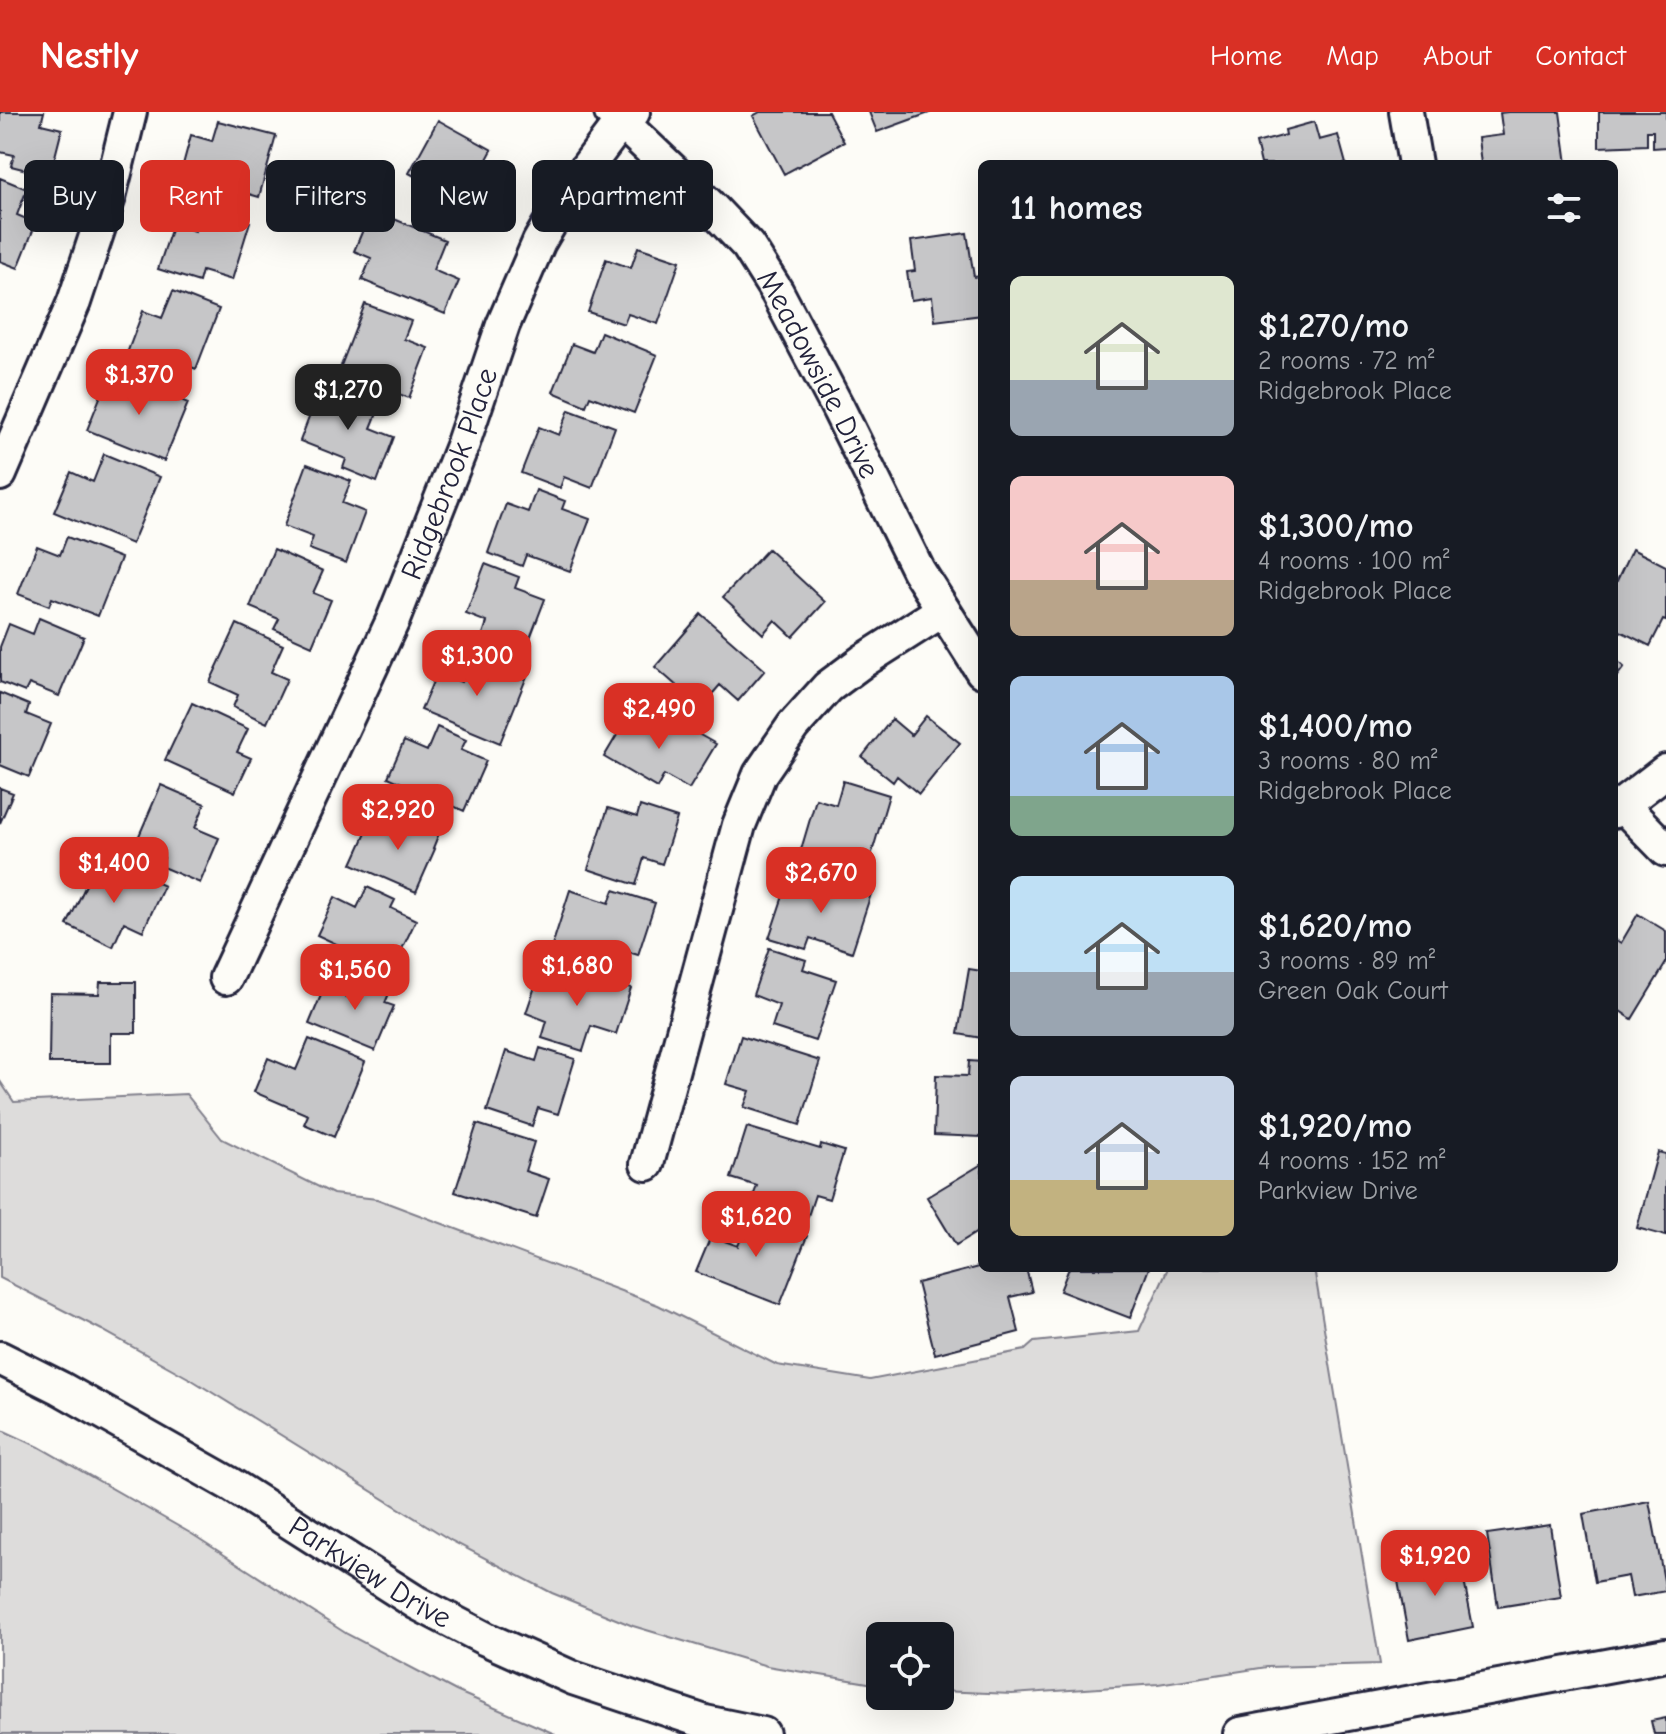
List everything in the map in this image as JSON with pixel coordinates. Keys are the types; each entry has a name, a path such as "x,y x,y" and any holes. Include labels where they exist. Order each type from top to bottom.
{"street":[{"path":"0,474 74,302 109,197 130,112"},
{"path":"1406,112 1414,160"},
{"name":"Meadowside Drive","path":"621,115 748,246 777,292 867,464 918,570 978,665"},
{"name":"Ridgebrook Place","path":"226,978 393,620 462,446 503,325 539,242 569,191 621,115"},
{"path":"647,1164 739,825 760,774 793,726 828,687 943,610"},
{"path":"1666,771 1618,808 1666,850"},
{"name":"Parkview Drive","path":"0,1358 60,1388 230,1484 417,1603 486,1639 573,1678 705,1722 763,1734"},
{"path":"1240,1734 1666,1655"}],"shaded area":[{"path":"0,1081 14,1102 186,1094 222,1139 333,1194 377,1199 658,1305 777,1365 870,1380 1025,1350 1034,1342 1139,1331 1166,1272 1315,1272 1380,1664 1267,1667 1158,1684 1012,1694 954,1692 954,1622 866,1622 866,1683 767,1666 633,1626 552,1593 452,1541 192,1380 0,1278"},
{"path":"0,1429 39,1447 192,1534 347,1634 456,1691 555,1734 0,1734"}],"building":[{"path":"0,112 44,112 41,124 62,129 54,160 24,160 24,169 11,166 14,155 0,152"},
{"path":"760,112 828,112 844,142 784,174 753,116"},
{"path":"869,112 928,112 929,113 877,132"},
{"path":"1560,112 1566,160 1481,160 1478,138 1503,135 1500,113"},
{"path":"1599,112 1666,112 1666,147 1653,148 1653,131 1647,131 1647,145 1599,147"},
{"path":"438,120 492,150 487,160 416,160"},
{"path":"218,121 276,136 269,160 266,160 259,197 250,194 250,160 184,160 191,135 212,141"},
{"path":"1314,122 1319,140 1338,135 1345,160 1260,160 1256,143 1286,135 1285,130"},
{"path":"0,178 24,188 17,215 24,218 24,232 32,232 18,268 0,261"},
{"path":"395,219 411,226 411,232 426,232 445,240 433,270 459,281 445,314 362,280 371,258 354,251 362,232 395,232"},
{"path":"170,232 247,232 232,280 202,271 199,282 158,269"},
{"path":"967,233 974,277 978,276 978,316 935,321 932,297 911,300 907,272 915,271 911,241"},
{"path":"638,247 680,261 658,324 628,314 624,324 588,312 606,259 631,268"},
{"path":"173,291 219,309 196,369 168,358 163,370 126,356 143,311 162,318"},
{"path":"365,304 411,321 404,339 428,348 409,398 339,371"},
{"path":"601,332 657,355 634,413 590,396 586,406 553,392 572,344 593,352"},
{"path":"138,373 165,384 162,392 188,403 164,461 87,430 105,385 128,395"},
{"path":"322,384 380,406 371,428 394,437 377,482 343,468 346,459 300,441"},
{"path":"569,410 615,427 592,488 564,477 560,488 521,473 539,427 559,435"},
{"path":"104,454 160,477 132,544 54,512 71,472 93,482"},
{"path":"307,464 351,481 342,503 365,512 346,563 309,549 313,537 284,526"},
{"path":"536,490 565,501 562,509 590,519 570,571 526,555 522,566 488,553 506,504 528,512"},
{"path":"67,537 121,558 98,616 52,598 49,606 18,594 37,546 60,555"},
{"path":"274,549 323,571 313,593 331,600 312,646 274,629 279,619 250,607"},
{"path":"768,549 825,602 793,637 775,620 763,634 723,597"},
{"path":"1632,549 1666,566 1666,621 1663,620 1650,646 1618,630 1618,579"},
{"path":"485,564 519,577 515,588 545,599 522,659 480,643 487,622 466,614"},
{"path":"701,614 765,670 738,701 720,685 701,707 655,667"},
{"path":"39,618 84,637 59,696 29,684 25,692 0,682 0,647 9,624 33,634"},
{"path":"237,624 283,645 271,672 287,679 267,723 233,707 238,695 210,682"},
{"path":"472,654 527,676 500,743 421,710 437,672 461,682"},
{"path":"0,693 29,705 26,714 51,724 29,777 0,765"},
{"path":"192,703 248,729 237,752 251,758 235,792 165,760"},
{"path":"633,708 670,730 675,721 716,744 689,789 664,775 657,788 604,757"},
{"path":"926,716 960,743 919,794 897,776 893,782 862,757 892,719 911,735"},
{"path":"437,727 466,740 461,750 486,761 464,811 388,777 404,741 427,751"},
{"path":"843,781 889,795 866,873 800,853 816,799 836,805"},
{"path":"161,785 205,804 195,828 219,838 200,883 160,866 164,858 135,845"},
{"path":"0,788 13,793 0,823"},
{"path":"640,806 677,818 662,864 644,858 636,885 588,869 608,808 637,817"},
{"path":"404,815 440,831 416,892 352,864 371,822 395,833"},
{"path":"94,868 124,881 129,870 164,886 143,931 124,922 113,947 67,925"},
{"path":"813,875 871,894 852,952 810,938 806,949 769,938 786,887 807,894"},
{"path":"367,887 395,900 391,908 416,920 392,970 317,935 335,897 357,908"},
{"path":"570,890 609,903 614,890 655,903 638,955 616,948 610,965 552,946"},
{"path":"1638,914 1666,931 1666,963 1632,1019 1618,1010 1618,941 1621,943"},
{"path":"769,948 806,960 803,969 836,980 815,1041 772,1027 779,1005 753,995"},
{"path":"969,969 978,970 978,1037 958,1034"},
{"path":"540,972 585,986 589,974 631,988 616,1034 591,1026 583,1051 542,1038 547,1021 526,1013"},
{"path":"356,973 391,989 385,1003 394,1006 375,1051 309,1024 324,988 346,997"},
{"path":"100,982 136,982 136,1033 111,1033 111,1063 49,1063 50,993 99,994"},
{"path":"741,1036 820,1061 800,1125 744,1107 750,1091 726,1084"},
{"path":"309,1039 365,1062 334,1137 304,1124 308,1115 254,1092 268,1058 296,1070"},
{"path":"540,1048 575,1059 558,1114 538,1108 532,1126 487,1111 506,1051 536,1061"},
{"path":"969,1061 978,1062 978,1137 934,1135 936,1075 968,1076"},
{"path":"477,1124 534,1142 525,1171 549,1179 536,1218 455,1192"},
{"path":"747,1127 820,1149 821,1144 844,1151 829,1199 815,1195 808,1216 752,1199 757,1186 731,1178"},
{"path":"1658,1152 1666,1154 1666,1236 1637,1228"},
{"path":"978,1166 978,1231 956,1245 927,1197"},
{"path":"751,1213 807,1236 780,1305 696,1272 711,1236 738,1246"},
{"path":"978,1267 978,1272 1027,1272 1032,1292 1010,1297 1019,1332 935,1354 917,1283"},
{"path":"1067,1272 1147,1272 1130,1318 1060,1291"},
{"path":"1649,1501 1666,1591 1632,1597 1628,1576 1595,1582 1583,1514"},
{"path":"1550,1525 1561,1597 1498,1607 1487,1534"},
{"path":"1459,1555 1473,1627 1409,1640 1398,1581 1410,1578 1408,1565"},
{"path":"1666,1718 1666,1734 1654,1734 1651,1721"}]}
